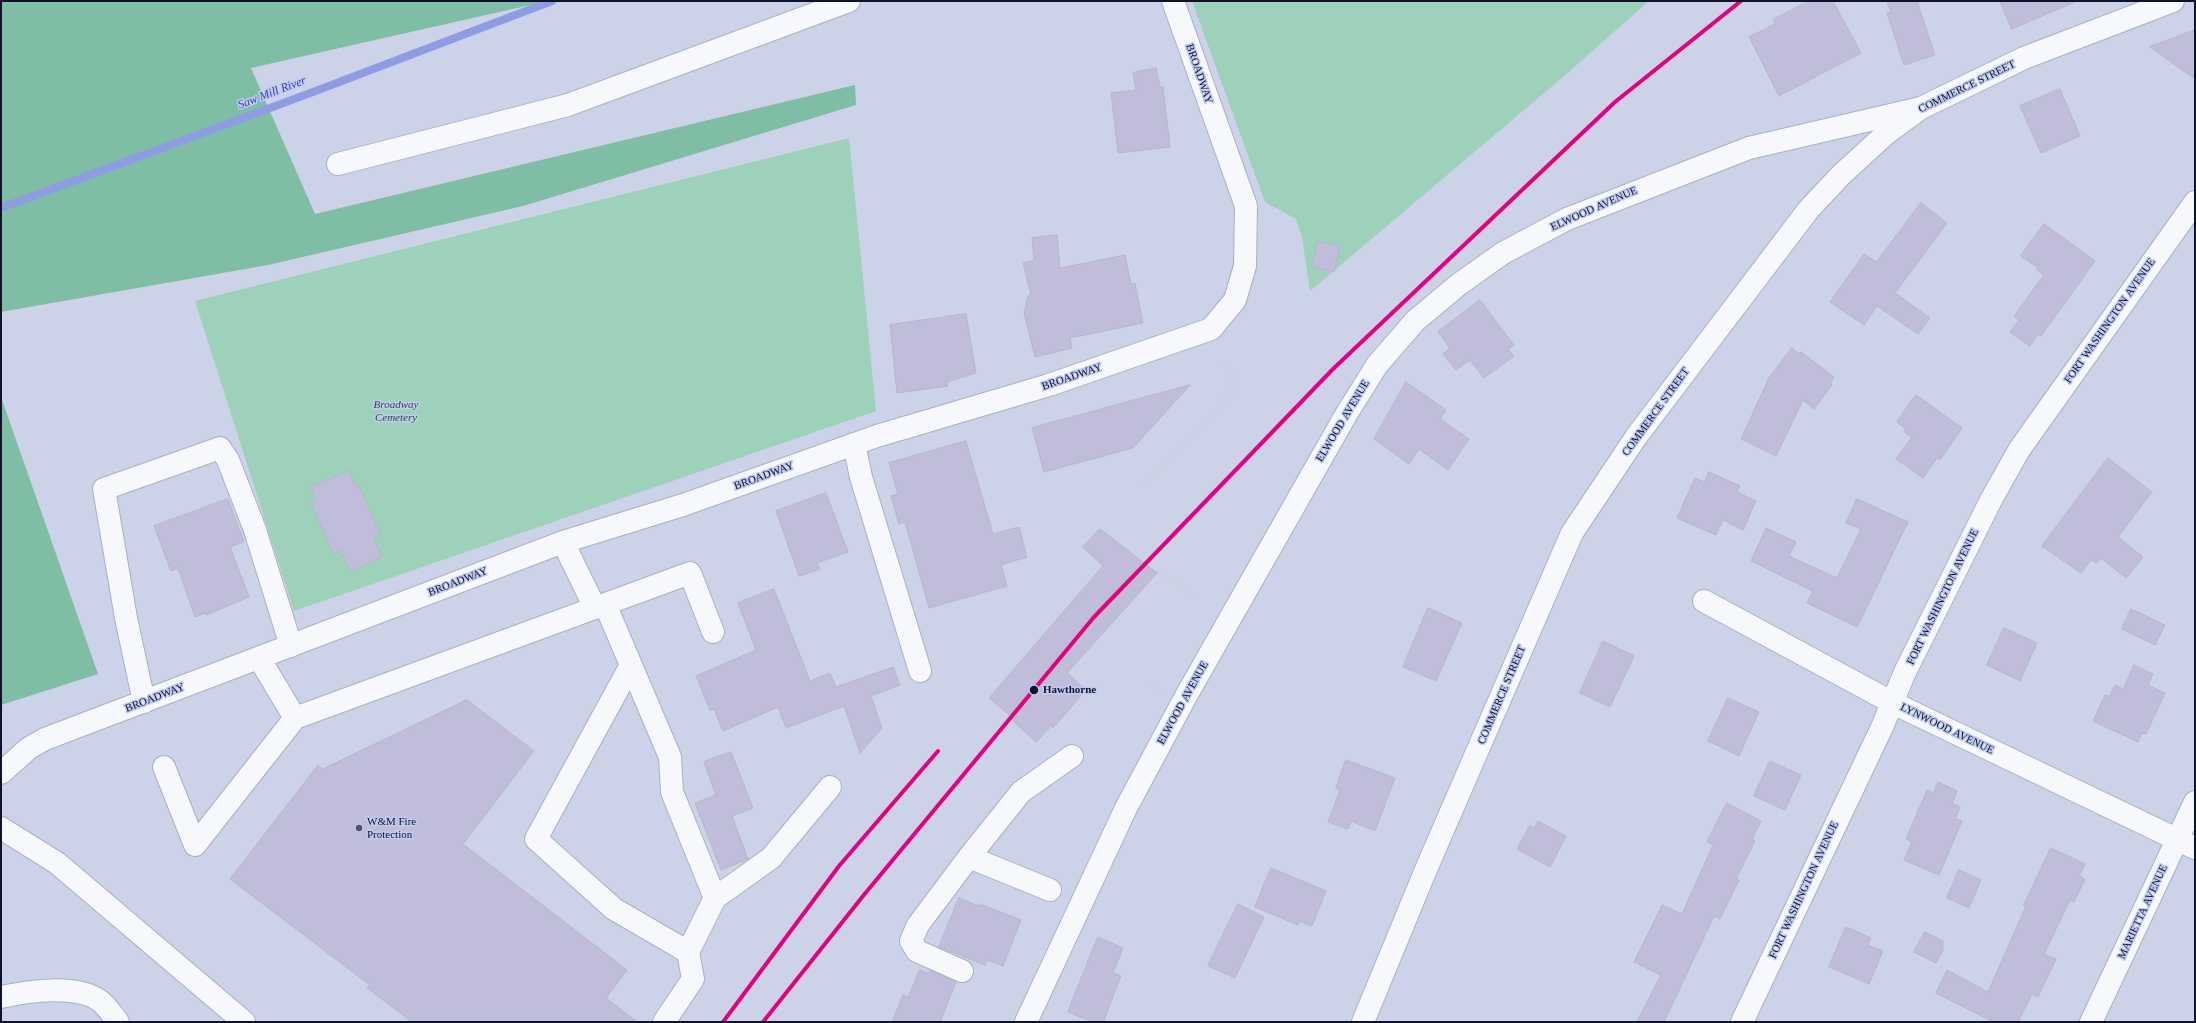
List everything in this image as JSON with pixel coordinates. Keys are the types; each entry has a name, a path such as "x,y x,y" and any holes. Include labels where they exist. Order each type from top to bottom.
{"street":[{"path":"338,164 568,105 849,1"},
{"name":"BROADWAY","path":"1,773 24,752 45,740 563,542 683,505 854,444 1049,385 1211,329 1236,300 1245,266 1246,206 1173,1"},
{"name":"COMMERCE STREET","path":"1363,1022 1427,867 1572,534 1636,437 1809,209 1842,174 1888,132 1921,108 2024,58 2173,1"},
{"name":"ELWOOD AVENUE","path":"1026,1022 1126,808 1186,696 1347,413 1378,365 1415,321 1458,285 1503,253 1574,216 1749,148 1921,108"},
{"name":"FORT WASHINGTON AVENUE","path":"1742,1022 1906,672 1987,508 2019,450 2195,202"},
{"path":"854,444 862,477 920,671"},
{"path":"144,702 126,618 104,488 220,448 228,460 255,530 291,646"},
{"path":"563,542 632,665 670,757 672,792 715,898"},
{"path":"164,767 195,845 295,718 690,573 713,632"},
{"name":"LYNWOOD AVENUE","path":"1704,601 1892,703 2186,843"},
{"path":"259,658 295,718"},
{"path":"632,665 536,839 614,909 688,952"},
{"path":"962,971 917,951 911,941 918,925 969,857 1021,792 1072,756"},
{"path":"664,1022 693,979 688,952 715,898 771,858 830,787"},
{"name":"MARIETTA AVENUE","path":"2091,1022 2186,843 2195,802"},
{"path":"1,828 58,863 244,1022"},
{"path":"969,857 1050,890"},
{"path":"1,996 28,991 77,992 100,1001 118,1022"}],"path":[{"path":"1144,486 1238,385 1223,362"},
{"path":"1160,570 1195,597"}],"green space":[{"path":"1,1 548,1 251,68 315,214 855,85 856,105 523,206 268,265 1,312"},
{"path":"1192,1 1649,1 1563,77 1310,291 1302,237 1296,219 1265,202"},
{"name":"Broadway Cemetery","path":"849,138 876,411 294,611 195,301"},
{"path":"1,397 98,674 1,705"}],"building":[{"path":"1809,1 1833,1 1861,53 1779,96 1749,37 1775,24 1773,20"},
{"path":"1887,1 1917,1 1935,55 1904,65 1887,13 1891,12"},
{"path":"2000,1 2077,1 2012,29"},
{"path":"2195,30 2195,79 2150,47"},
{"path":"1156,68 1160,87 1163,87 1170,147 1118,153 1111,93 1136,90 1133,73"},
{"path":"2060,89 2080,136 2041,153 2020,106"},
{"path":"1921,203 1947,223 1895,293 1930,318 1918,334 1877,306 1864,325 1830,302 1864,254 1876,262"},
{"path":"2044,224 2095,261 2041,336 2038,334 2030,346 2010,332 2019,320 2014,316 2044,275 2037,270 2038,268 2021,256"},
{"path":"1057,235 1060,268 1125,255 1131,284 1135,283 1143,323 1070,338 1072,348 1035,357 1024,313 1028,296 1031,295 1023,263 1034,260 1032,238"},
{"path":"1318,241 1340,246 1334,272 1312,267"},
{"path":"1480,300 1514,345 1508,349 1514,356 1484,378 1470,360 1456,370 1443,354 1450,348 1438,332"},
{"path":"966,314 976,373 947,382 948,386 897,393 890,325"},
{"path":"1792,348 1799,354 1801,352 1834,377 1830,383 1832,385 1814,409 1803,400 1776,456 1741,439 1769,378"},
{"path":"1406,382 1446,410 1440,419 1469,439 1448,470 1419,449 1409,464 1374,439"},
{"path":"1190,385 1133,448 1044,472 1032,428"},
{"path":"1916,395 1962,428 1940,460 1937,458 1923,478 1896,459 1912,437 1904,432 1906,429 1897,422"},
{"path":"966,441 993,534 1019,527 1027,557 1001,565 1007,586 929,608 905,522 899,524 891,496 898,494 889,463"},
{"path":"2108,458 2152,492 2118,537 2143,557 2126,578 2101,558 2097,563 2091,560 2081,573 2042,546"},
{"path":"349,471 355,486 358,484 380,534 373,536 382,557 350,571 341,551 333,554 311,503 316,500 311,487"},
{"path":"1709,472 1740,486 1737,492 1756,501 1743,530 1723,520 1716,535 1677,518 1695,478 1704,482"},
{"path":"826,493 848,552 817,563 820,569 799,576 776,511"},
{"path":"228,499 244,542 230,547 249,597 206,615 206,613 195,617 178,568 171,571 154,526"},
{"path":"1857,499 1908,522 1857,627 1807,603 1813,591 1751,561 1766,528 1796,542 1789,556 1837,578 1861,529 1846,523"},
{"path":"1100,529 1157,573 1067,673 1086,690 1053,728 1051,726 1036,742 1012,720 1013,718 989,698 1103,566 1083,547"},
{"path":"774,589 810,681 830,673 836,687 893,667 900,685 871,696 882,728 860,753 844,706 786,728 778,707 723,731 714,709 710,710 696,676 756,650 738,603"},
{"path":"1428,608 1462,623 1436,681 1403,667"},
{"path":"2131,609 2165,625 2155,645 2122,629"},
{"path":"2004,628 2037,643 2020,681 1987,665"},
{"path":"1603,641 1634,656 1610,707 1580,693"},
{"path":"2134,665 2153,674 2148,685 2165,693 2146,734 2142,733 2138,742 2093,721 2105,695 2109,697 2115,685 2123,689"},
{"path":"1728,698 1759,712 1739,756 1708,741"},
{"path":"467,700 534,751 463,844 627,970 606,998 637,1022 412,1022 367,988 370,985 230,879 318,765 322,769"},
{"path":"731,752 753,808 732,816 748,859 721,870 695,803 716,795 704,762"},
{"path":"1346,760 1395,778 1375,831 1351,821 1348,829 1328,822 1340,790 1336,788"},
{"path":"1770,761 1801,775 1785,810 1754,796"},
{"path":"1938,782 1957,791 1952,803 1960,807 1955,819 1962,821 1939,875 1904,860 1912,842 1906,839 1927,790 1933,793"},
{"path":"1727,803 1761,821 1752,839 1755,841 1736,879 1739,880 1720,919 1714,916 1664,1022 1637,1022 1661,975 1634,962 1662,905 1682,914 1713,845 1707,842"},
{"path":"1538,821 1566,836 1550,867 1517,849 1530,825 1534,828"},
{"path":"2051,848 2085,864 2079,876 2085,879 2074,902 2070,900 2044,954 2056,959 2038,997 2032,994 2018,1022 1993,1022 1936,993 1947,970 1988,992 2026,906 2024,905"},
{"path":"1271,868 1326,891 1312,926 1299,921 1298,925 1255,907"},
{"path":"1959,870 1981,880 1969,908 1947,898"},
{"path":"959,898 979,906 980,904 1021,920 1003,966 987,960 985,965 939,947"},
{"path":"1238,904 1264,917 1235,978 1208,966"},
{"path":"1846,927 1871,938 1868,945 1883,951 1869,984 1829,967"},
{"path":"1925,932 1943,941 1943,950 1936,963 1914,952"},
{"path":"1098,937 1123,948 1113,973 1121,976 1103,1022 1093,1022 1068,1012"},
{"path":"920,970 928,974 930,970 956,982 940,1022 892,1022 903,995 908,997"}],"waterway":[{"name":"Saw Mill River","path":"1,208 552,1"}],"transit line":[{"path":"763,1022 863,896 1094,617 1333,369 1615,102 1741,1"},
{"path":"723,1022 839,866 938,751"}],"place":[{"name":"Hawthorne","path":"1034,690"},
{"name":"W&M Fire Protection","path":"359,828"}]}
